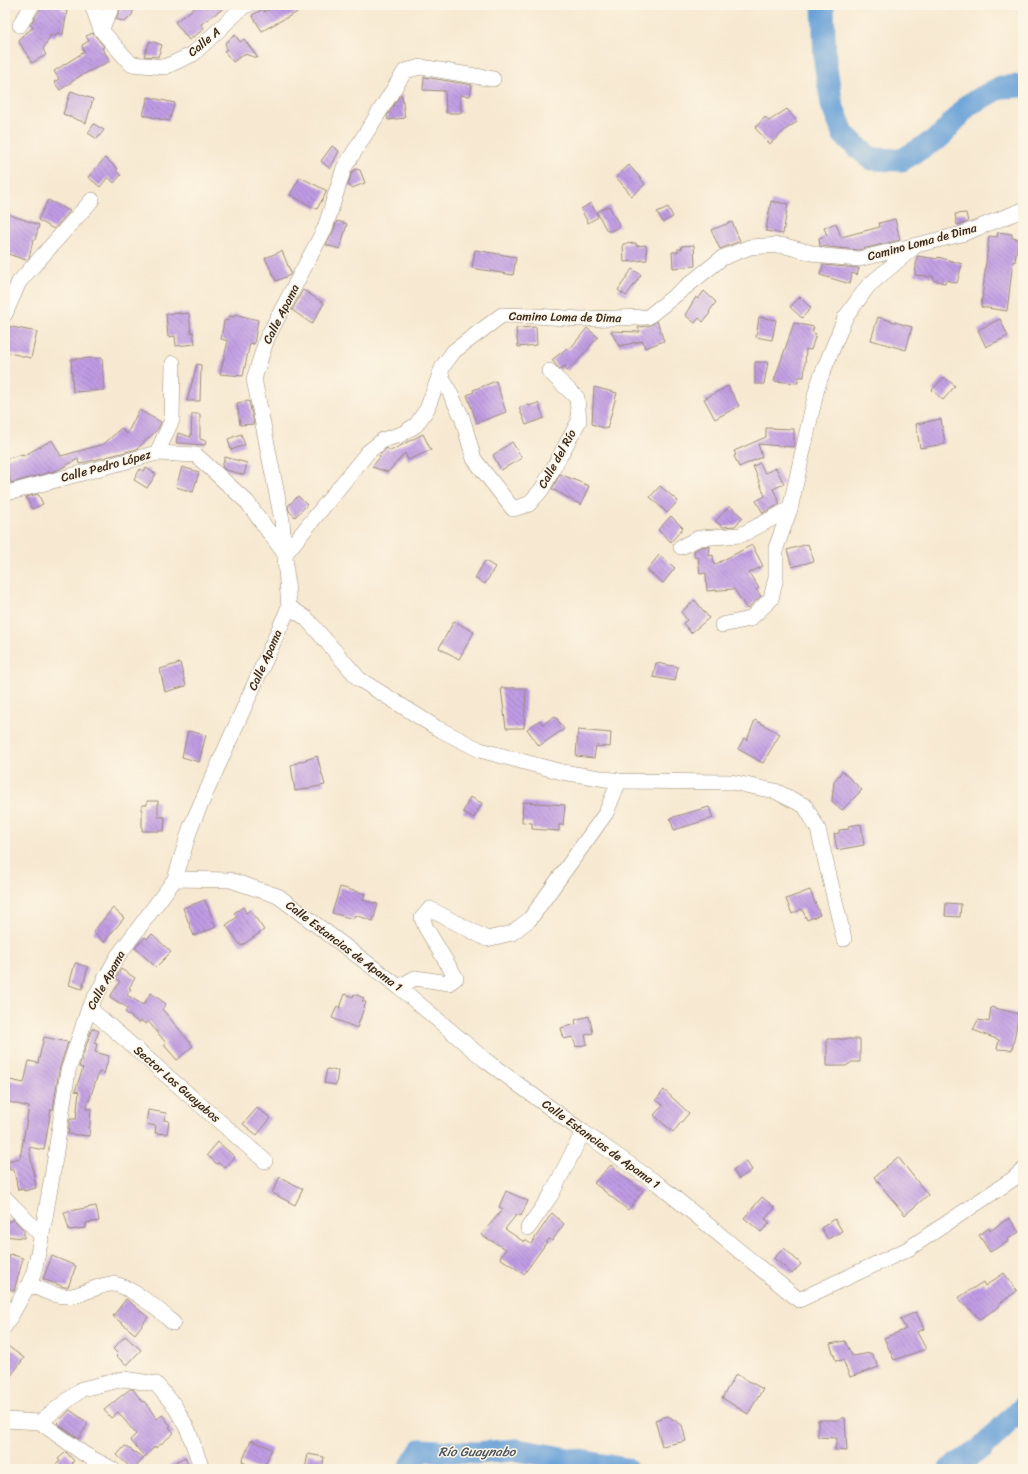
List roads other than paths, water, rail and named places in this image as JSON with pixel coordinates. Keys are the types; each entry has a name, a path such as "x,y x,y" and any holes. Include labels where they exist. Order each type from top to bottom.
{"street":[{"path":"20,25 32,5"},
{"name":"Calle A","path":"92,5 101,30 131,64 165,67 193,54 244,6 248,5"},
{"path":"101,30 113,5"},
{"name":"Calle Apama","path":"5,1326 29,1284 34,1272 42,1236 53,1171 68,1071 89,1008 117,957 175,879 191,826 289,607 282,520 254,379 267,338 325,228 344,168 405,71 421,67 492,79"},
{"path":"5,314 19,282 92,200"},
{"name":"Camino Loma de Dima","path":"285,554 368,452 383,440 402,434 416,425 427,409 443,366 454,351 502,315 580,319 648,317 722,258 750,247 781,245 824,256 859,259 962,234 1023,210"},
{"path":"722,625 750,619 771,598 776,577 776,548 790,509 820,379 845,318 868,286 916,246"},
{"path":"157,453 172,420 173,363"},
{"name":"Calle del Río","path":"440,373 462,417 474,458 514,509 529,504 542,489 578,421 576,398 549,371"},
{"name":"Calle Pedro López","path":"5,492 11,492 157,453 196,455 247,502 285,554"},
{"path":"681,546 699,538 742,535 790,509"},
{"path":"289,607 306,618 359,679 437,728 480,750 562,772 619,781 731,782 776,791 804,806 818,829 844,939"},
{"path":"399,987 415,978 449,983 456,978 426,928 422,918 430,909 487,939 512,932 530,919 606,812 619,781"},
{"name":"Calle Estancias de Apama 1","path":"175,879 230,880 278,896 399,987 485,1060 582,1132 658,1184 799,1300 908,1249 1023,1170"},
{"name":"Sector Los Guayabos","path":"89,1008 265,1161"},
{"path":"528,1228 551,1195 582,1132"},
{"path":"5,1198 42,1236"},
{"path":"29,1284 49,1293 62,1296 76,1295 97,1287 112,1284 126,1288 158,1309 173,1323"},
{"path":"40,1422 82,1389 124,1379 156,1384 174,1405 188,1430 202,1469"},
{"path":"5,1420 40,1422 84,1454 112,1469"}],"waterway":[{"name":"Río Guaynabo","path":"823,5 825,62 832,105 844,135 871,159 902,160 940,137 968,105 1001,87 1023,86"},
{"name":"Río Guaynabo","path":"950,1469 982,1448 1023,1407"},
{"name":"Río Guaynabo","path":"409,1469 421,1450 476,1453 517,1450 626,1469"}]}
